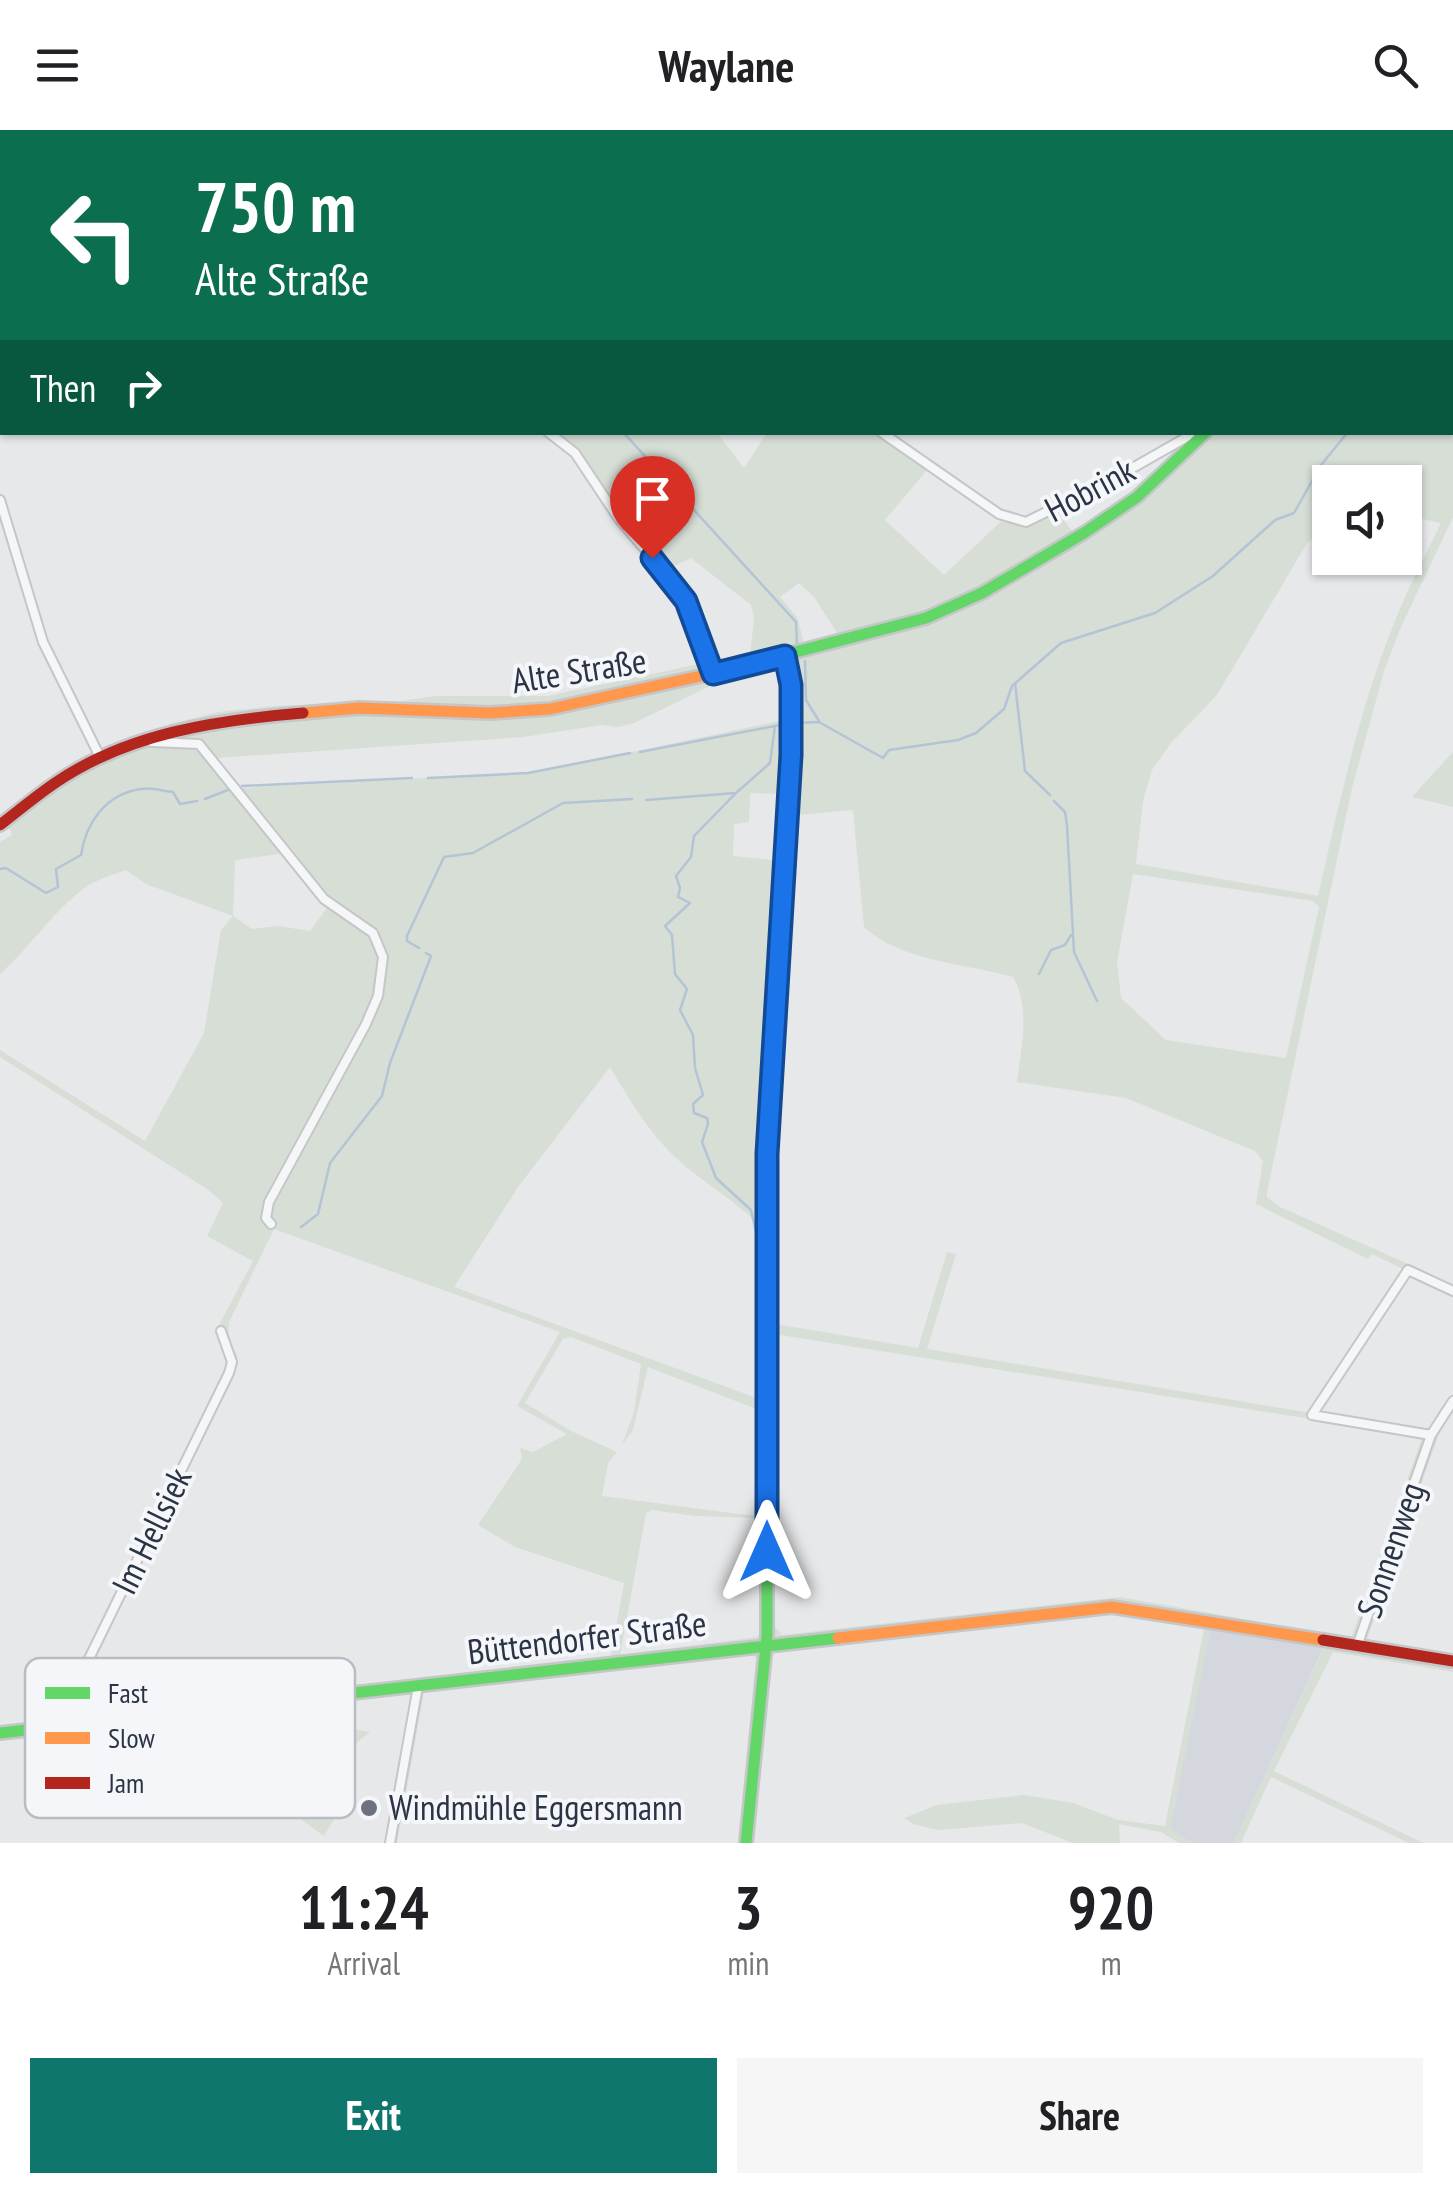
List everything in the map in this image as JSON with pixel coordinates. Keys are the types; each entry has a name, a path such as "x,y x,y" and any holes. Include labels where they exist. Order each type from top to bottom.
{"street":[{"path":"552,435 575,454 620,518 678,588 713,674"},
{"name":"Hobrink","path":"885,435 998,514 1026,522 1187,437 1202,437"},
{"name":"Alte Straße","path":"0,825 56,782 100,757 137,742 224,719 359,708 490,713 550,709 713,674 926,618 982,594 1084,534 1136,497 1202,437"},
{"path":"0,500 43,642 100,757"},
{"path":"746,1843 766,1644 767,1154 791,755 791,685 785,656"},
{"name":"Alte Straße","path":"137,742 199,744 324,899 374,933 383,958 382,977 366,1024 269,1202 266,1218 272,1224"},
{"path":"1431,1435 1312,1415 1408,1270 1453,1291"},
{"name":"Im Hellsiek","path":"89,1658 229,1374 232,1362 221,1331"},
{"name":"Sonnenweg","path":"1357,1646 1431,1435 1453,1401"},
{"name":"Büttendorfer Straße","path":"355,1693 1112,1607 1453,1662"},
{"path":"390,1843 418,1686"},
{"name":"Büttendorfer Straße","path":"0,1733 25,1731"}],"shaded area":[{"path":"544,435 719,435 744,468 766,435 889,435 932,464 885,520 944,575 1008,515 1026,519 1055,506 1077,539 1205,435 1453,435 1453,517 1384,671 1352,788 1267,1197 1280,1207 1453,1284 1450,1292 1372,1254 1368,1259 1256,1204 1263,1161 1255,1151 1126,1098 1017,1082 1023,1015 1013,977 915,955 879,939 864,927 853,810 798,815 773,1157 775,1320 781,1325 918,1348 947,1252 956,1254 927,1349 1440,1431 1367,1639 1453,1655 1453,1672 1333,1652 1274,1771 1423,1843 1409,1843 1271,1777 1241,1843 1234,1843 1324,1647 1211,1628 1170,1828 1192,1843 1179,1843 1161,1832 1119,1824 1120,1843 1073,1843 1022,1823 938,1830 904,1818 937,1805 1024,1795 1073,1803 1118,1820 1165,1826 1204,1629 1111,1614 775,1653 770,1660 754,1843 738,1843 756,1658 752,1655 424,1692 397,1843 388,1843 413,1694 355,1700 355,1686 611,1656 624,1583 515,1547 478,1525 522,1459 520,1448 533,1452 567,1434 517,1406 560,1332 274,1229 229,1322 228,1337 237,1356 232,1374 94,1658 87,1658 227,1372 219,1325 253,1261 207,1236 223,1203 210,1191 0,1057 0,1050 145,1141 204,1033 221,930 233,916 146,884 126,870 82,889 0,974 0,842 12,835 8,825 101,761 178,731 167,725 218,712 396,702 434,696 548,696 704,663 674,589 616,521 571,457","holes":["1312,465 1422,465 1422,519 1441,523 1422,563 1422,575 1416,575 1382,654 1351,757 1318,896 1136,864 1143,801 1152,770 1171,743 1217,695 1312,539","691,558 751,605 754,618 750,658 715,666 702,628 668,569","799,583 814,597 841,639 805,647 797,617 780,597","781,665 784,720 537,772 241,788 216,758 523,737 601,725 618,727 710,686","750,793 785,794 782,861 733,856 734,824 749,822","286,853 329,905 310,931 278,926 252,929 233,916 235,860","1133,874 1313,901 1319,907 1286,1058 1166,1040 1121,998 1117,962","610,1067 665,1147 756,1222 762,1310 762,1400 454,1287 518,1187","776,1336 1418,1436 1421,1441 1351,1638 1120,1597 782,1635 774,1625","571,1337 641,1364 634,1412 622,1445 633,1430 648,1367 759,1410 762,1517 602,1496 608,1463 617,1452 571,1431 525,1403 563,1339","652,1510 762,1518 762,1630 757,1637 620,1655 646,1513"]},
{"path":"1453,752 1453,807 1412,797"},
{"path":"1210,1628 1324,1646 1234,1843 1192,1843 1170,1829"},
{"path":"25,1725 25,1736 0,1739 0,1727"},
{"path":"355,1730 370,1732 355,1744"},
{"path":"299,1818 335,1818 324,1836"}],"waterway":[{"path":"626,435 796,622 797,645"},
{"path":"797,723 819,722 883,758 889,750 958,740 976,733 1004,709 1012,686 1061,643 1155,613 1213,576 1275,520 1294,513 1321,465 1346,435"},
{"path":"805,661 806,700 819,721"},
{"path":"1015,683 1025,771 1050,795"},
{"path":"640,752 780,725"},
{"path":"646,800 736,793 770,763 775,726"},
{"path":"428,778 528,773 630,753"},
{"path":"242,786 412,778"},
{"path":"0,869 6,868 46,893 58,887 56,869 81,855 93,821 108,803 148,788 173,792 180,804 197,801"},
{"path":"205,799 228,790"},
{"path":"736,793 694,836 691,857 676,876 678,897 690,903 665,926 672,935 675,974 687,989 680,1010 693,1035 695,1068 703,1095 693,1104 694,1113 707,1118 702,1142 716,1178 751,1210 756,1232"},
{"path":"419,948 407,941 407,936 444,857 473,853 563,803 632,799"},
{"path":"1054,801 1065,812 1067,825 1074,952 1097,1001"},
{"path":"1039,974 1051,950 1065,945 1071,935"},
{"path":"301,1227 318,1214 330,1163 382,1096 390,1063 431,956 426,953"}],"traffic: fast":[{"path":"719,672 926,618 982,593 1137,497 1203,435"},
{"path":"746,1843 767,1635 767,1214"},
{"path":"355,1693 838,1638"},
{"path":"0,1733 25,1730"}],"traffic: slow":[{"path":"303,713 359,708 490,713 550,709 719,672"},
{"path":"838,1638 1112,1607 1323,1640"}],"traffic: jam":[{"path":"767,1214 767,1154 791,755 791,685 785,656"},
{"path":"0,825 55,783 112,752 206,725 303,713"},
{"path":"1323,1640 1453,1661"}],"place":[{"name":"Windmühle Eggersmann","path":"369,1808"}],"route":[{"path":"652,558 686,601 713,674 785,656 791,685 791,755 767,1154 767,1552"}]}
